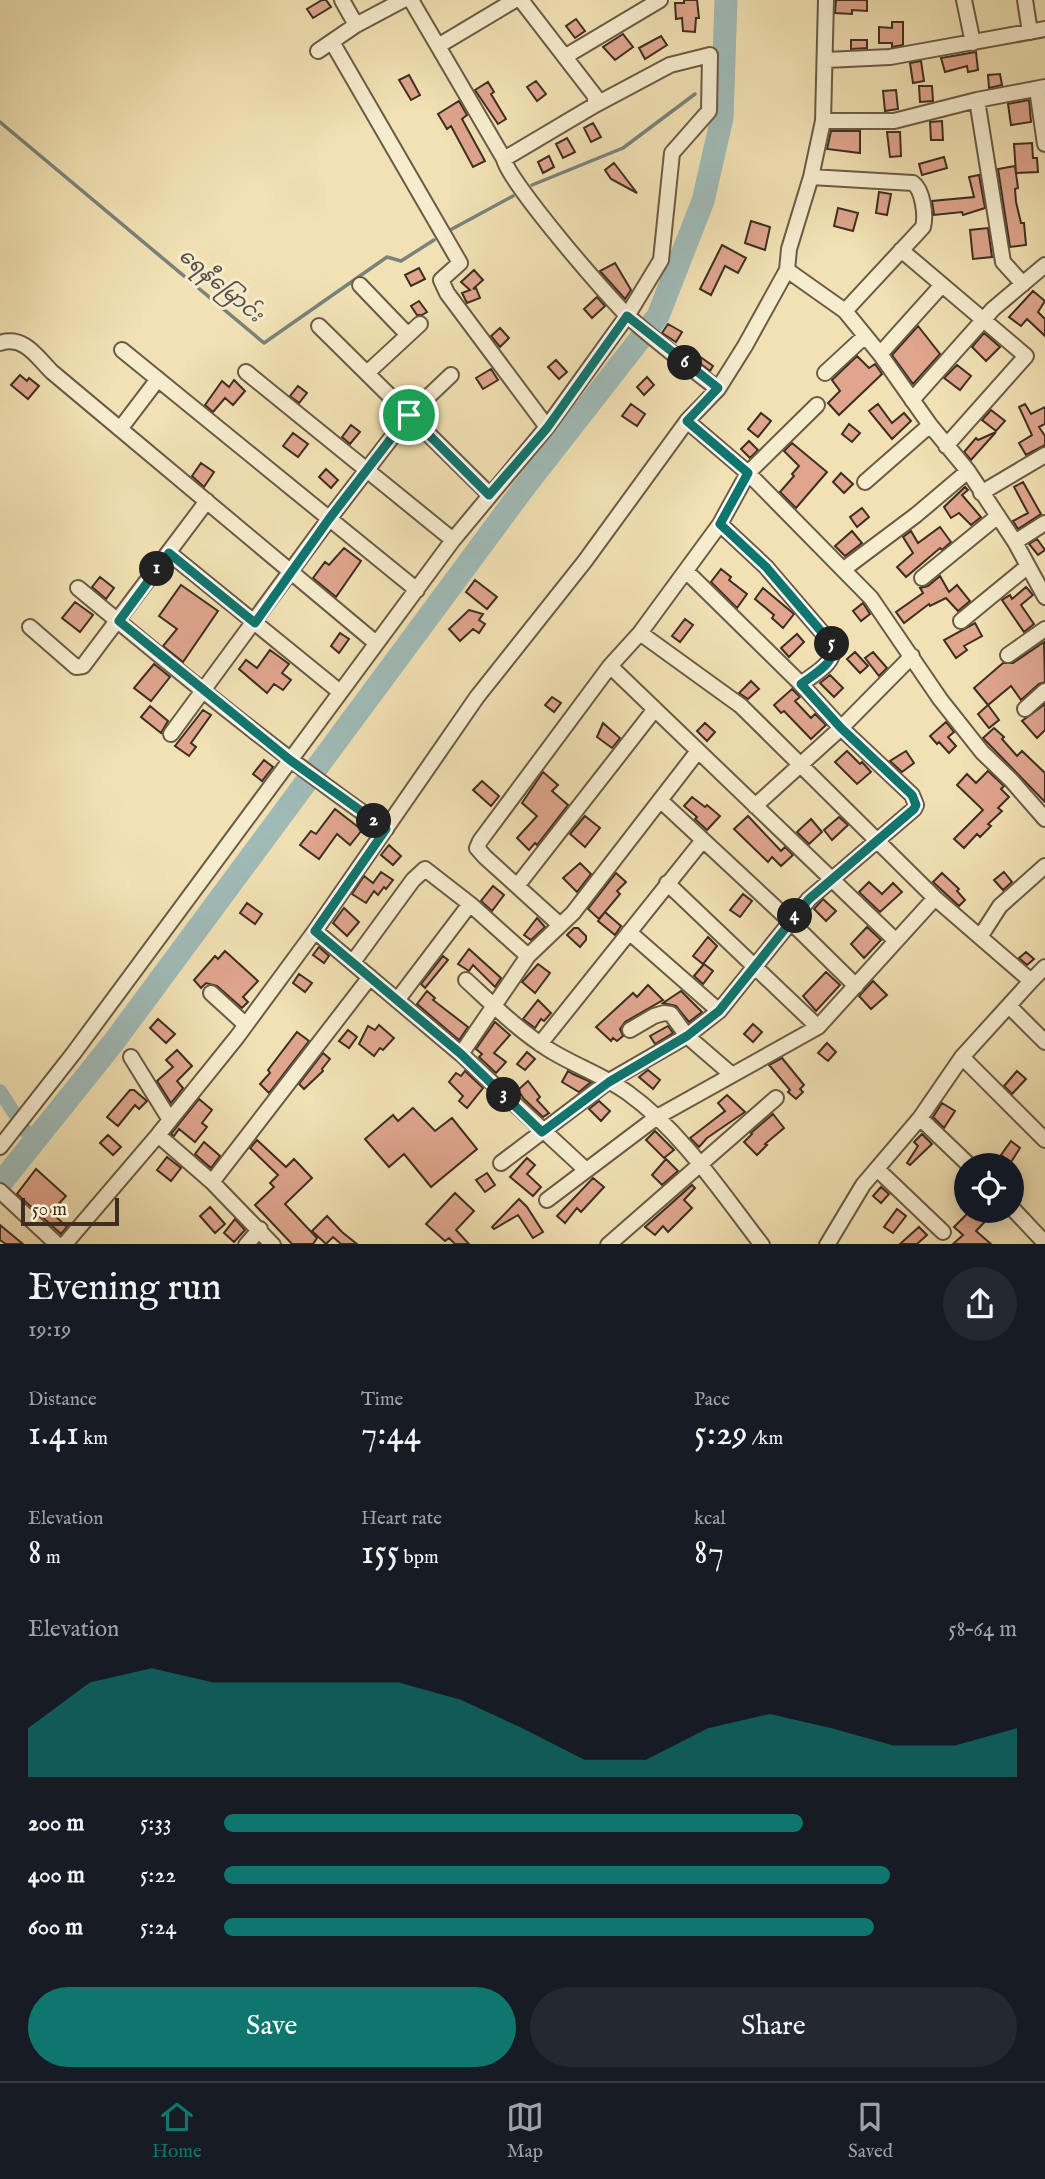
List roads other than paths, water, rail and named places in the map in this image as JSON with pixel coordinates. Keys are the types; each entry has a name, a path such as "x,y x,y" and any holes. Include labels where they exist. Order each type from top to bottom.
{"street":[{"path":"342,0 356,25"},
{"path":"318,51 356,25 403,0"},
{"path":"411,0 504,159 505,166 529,200 627,316 718,388"},
{"path":"438,46 516,0"},
{"path":"521,0 566,56 594,96 595,104"},
{"path":"566,56 660,0"},
{"path":"64,1244 158,1135 246,1025 315,931 477,697 585,561 687,421 718,388 745,346 787,270 789,249 811,177 822,121 826,0"},
{"path":"964,0 973,43"},
{"path":"825,60 890,57 1038,30 1025,0"},
{"path":"332,42 460,263 442,280 447,293 547,428"},
{"path":"0,1147 73,1054 453,540 547,428 627,316 661,260 672,153 709,111 710,55 670,65 595,104 504,159"},
{"path":"822,121 894,121 977,100 1041,88 1045,144"},
{"path":"977,100 1003,262 1023,284"},
{"path":"811,177 913,183 918,186 924,224 845,311"},
{"path":"901,250 1026,356 946,446"},
{"path":"912,400 982,320 1045,265"},
{"path":"787,270 845,311 880,354 930,425 968,471 1015,542 1045,597"},
{"path":"360,285 408,335"},
{"path":"880,354 942,285"},
{"path":"367,373 420,324"},
{"path":"319,326 489,495"},
{"path":"825,373 865,336"},
{"path":"0,343 9,340 21,341 52,372 376,643"},
{"path":"122,350 416,590"},
{"path":"246,372 453,540"},
{"path":"171,734 409,415 451,374"},
{"path":"120,429 158,379"},
{"path":"560,925 477,849 480,841 720,524 748,473 817,405"},
{"path":"687,421 748,473 871,598 973,742 1045,819"},
{"path":"865,482 930,425"},
{"path":"981,492 1045,455"},
{"path":"844,569 968,471"},
{"path":"30,627 79,668 83,666 207,501"},
{"path":"922,578 998,516"},
{"path":"1015,542 1045,523"},
{"path":"720,524 766,567 832,644 835,652 832,659 801,684"},
{"path":"169,553 340,692"},
{"path":"961,621 1028,566"},
{"path":"501,1163 609,1082 687,1036 719,1011 809,899 914,809 916,802 912,795 841,728 801,684 685,571"},
{"path":"78,588 290,760 386,829"},
{"path":"1008,655 1045,629"},
{"path":"640,633 741,706 936,898 1031,981"},
{"path":"755,806 841,728 912,656"},
{"path":"610,666 895,941"},
{"path":"1026,709 1045,691"},
{"path":"517,886 654,709"},
{"path":"461,1054 528,956 573,913 698,751"},
{"path":"660,800 856,986"},
{"path":"540,1044 703,840"},
{"path":"980,937 1000,906 1045,866"},
{"path":"353,962 413,880 425,869 470,904 528,956"},
{"path":"667,883 818,1027"},
{"path":"547,1200 657,1117 818,1027 936,898"},
{"path":"398,999 470,904"},
{"path":"315,931 461,1054 586,1170"},
{"path":"629,932 719,1011"},
{"path":"833,1242 863,1185 920,1118 962,1057 1045,967"},
{"path":"212,1182 370,976"},
{"path":"466,980 540,1044 627,1093 657,1117 701,1165 762,1244"},
{"path":"211,993 246,1025"},
{"path":"1009,1006 1045,1042"},
{"path":"630,1030 664,1013 671,1014 687,1036 731,1074"},
{"path":"131,1057 170,1120"},
{"path":"962,1057 1045,1140"},
{"path":"607,1244 776,1098"},
{"path":"920,1118 956,1153"},
{"path":"158,1135 212,1182 273,1244"},
{"path":"877,1169 943,1232"},
{"path":"2,1193 58,1244"},
{"path":"1024,1220 1045,1242"},
{"path":"246,1244 260,1229"}],"waterway":[{"path":"0,1184 113,1043 523,489 658,316 703,201 722,118 726,0"},
{"name":"ရေနီမြောင်း","path":"714,81 724,75"},
{"name":"ရေနီမြောင်း","path":"532,185 623,148 695,94"},
{"name":"ရေနီမြောင်း","path":"0,122 264,343 387,257 401,261 434,240"},
{"name":"ရေနီမြောင်း","path":"452,229 513,196"},
{"path":"0,1091 14,1113"},
{"path":"26,1131 33,1142"}]}
